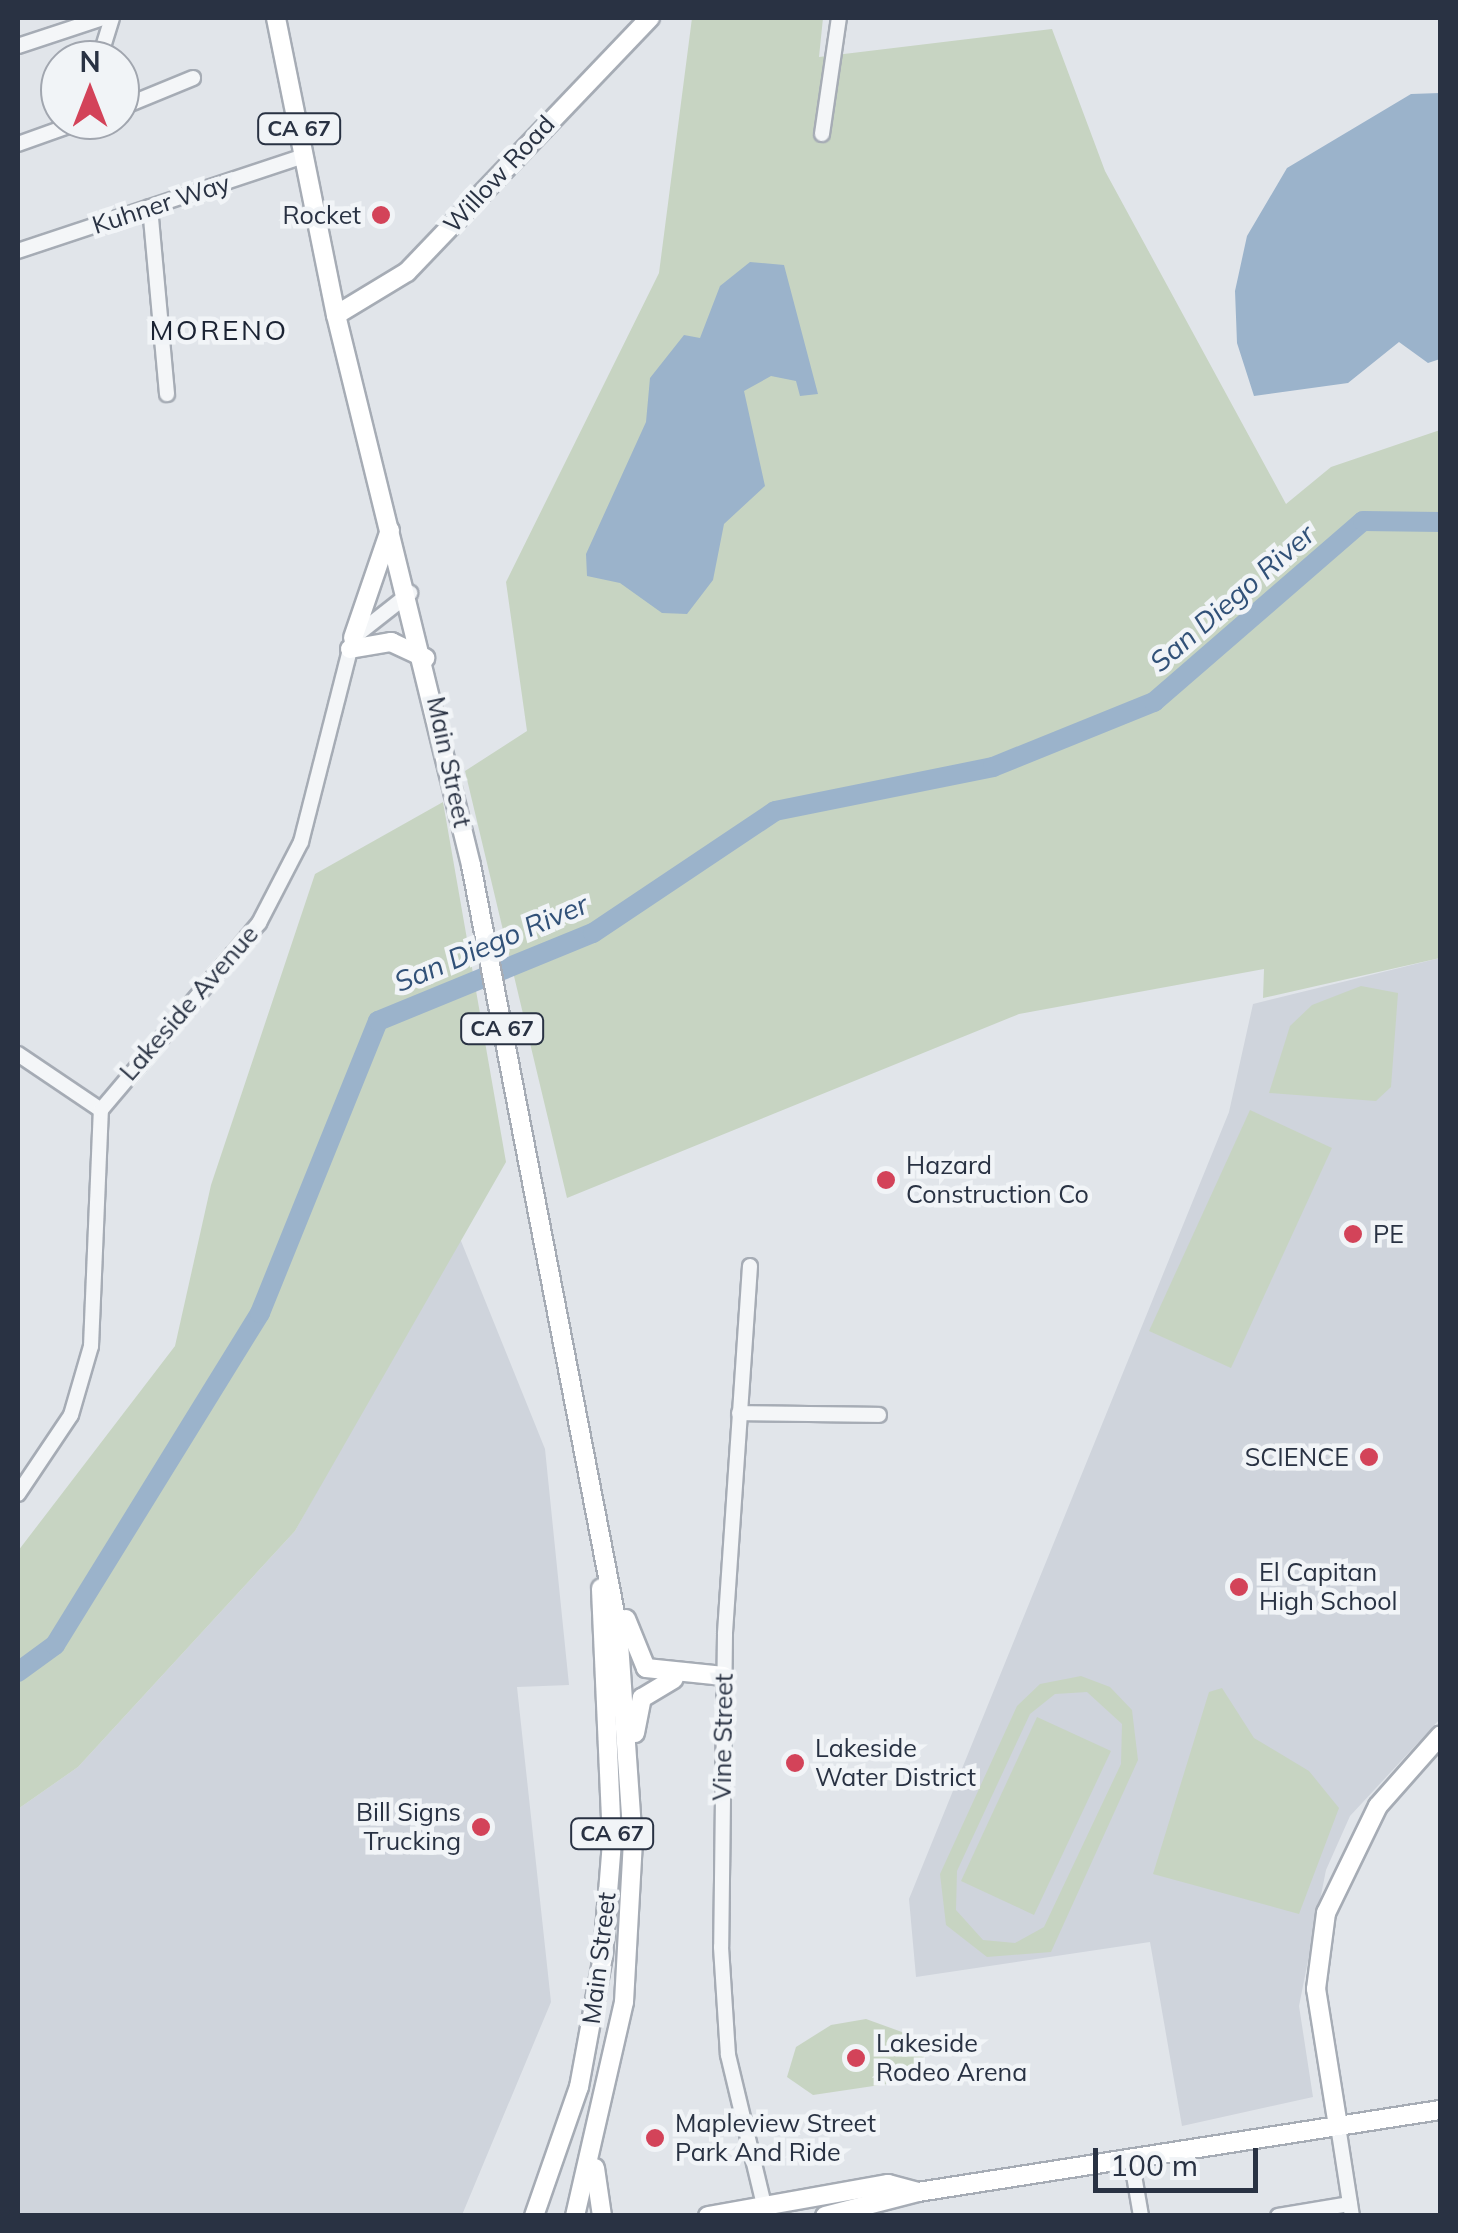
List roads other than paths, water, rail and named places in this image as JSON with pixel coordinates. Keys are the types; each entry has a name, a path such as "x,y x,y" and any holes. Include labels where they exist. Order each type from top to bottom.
{"main road":[{"name":"Main Street","path":"276,18 336,315 411,593 450,768 618,1630 630,1770 624,2002 596,2153 575,2216"},
{"name":"Willow Road","path":"336,315 407,272 650,18"},
{"path":"391,524 352,644 391,642 426,658"},
{"name":"Main Street","path":"534,2216 544,2200 590,2033 610,1874 610,1711 595,1513"},
{"path":"595,1513 639,1660 679,1677 724,1676"},
{"path":"630,1770 642,1698 679,1677"},
{"path":"1338,2126 1316,1989 1326,1913 1378,1806 1440,1736"},
{"path":"825,2216 918,2192 1440,2110"},
{"path":"596,2153 602,2216"},
{"path":"708,2216 888,2184 918,2192"},
{"path":"520,2216 544,2200"}],"street":[{"path":"18,46 103,18"},
{"path":"822,134 839,18"},
{"path":"140,100 193,78"},
{"name":"Kuhner Way","path":"18,252 304,156"},
{"path":"150,207 167,394"},
{"path":"352,644 411,593"},
{"name":"Lakeside Avenue","path":"100,1110 237,954 277,892 320,782 352,644"},
{"path":"18,1054 100,1110 91,1346 71,1415 18,1494"},
{"name":"Vine Street","path":"750,1266 724,1676 728,2054 764,2205"},
{"path":"739,1413 879,1415"},
{"path":"1278,2216 1351,2210 1338,2126"},
{"path":"1131,2158 1141,2216"}],"water":[{"path":"1440,93 1440,359 1428,363 1399,342 1348,383 1254,396 1237,343 1235,291 1247,236 1287,168 1411,94"},
{"path":"750,262 784,265 818,394 800,396 796,381 771,376 744,391 765,486 724,524 713,580 687,614 662,613 620,583 587,576 586,554 646,422 650,378 684,335 700,338 720,286"}],"waterway":[{"name":"San Diego River","path":"18,1672 55,1645 260,1313 378,1021 593,933 775,811 993,767 1154,702 1363,521 1440,522"}],"place":[{"name":"Rocket","path":"381,215"},
{"name":"Hazard Construction Co","path":"886,1180"},
{"name":"PE","path":"1353,1234"},
{"name":"SCIENCE","path":"1369,1457"},
{"name":"El Capitan High School","path":"1239,1587"},
{"name":"Lakeside Water District","path":"795,1763"},
{"name":"Bill Signs Trucking","path":"481,1827"},
{"name":"Lakeside Rodeo Arena","path":"856,2058"},
{"name":"Mapleview Street Park And Ride","path":"655,2138"}],"district":[{"name":"MORENO","path":"219,330"}]}
